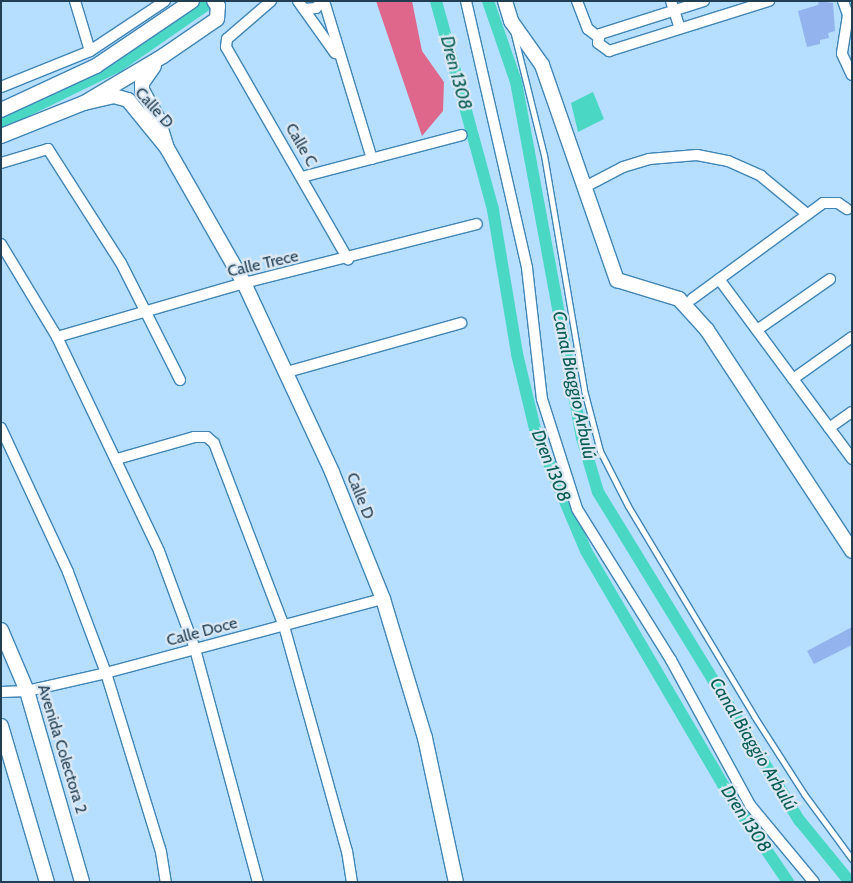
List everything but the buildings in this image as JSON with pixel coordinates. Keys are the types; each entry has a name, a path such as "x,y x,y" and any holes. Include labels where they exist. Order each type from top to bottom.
{"street":[{"path":"74,1 90,50"},
{"path":"1,110 96,66 192,1"},
{"name":"Calle C","path":"271,1 227,39 226,47 348,259"},
{"path":"301,5 316,8 323,1 372,159"},
{"path":"466,1 527,268 542,399 577,509 671,660 750,805 814,882"},
{"path":"505,1 511,21 542,65 583,188 617,280 680,299 707,330 852,551"},
{"path":"578,1 588,29 597,36 598,43 609,51 769,1"},
{"path":"597,36 672,6 704,1"},
{"path":"843,1 848,15 848,29 842,54 852,75"},
{"path":"1,87 90,50 163,2"},
{"path":"689,3 696,23"},
{"path":"1,136 84,103 164,56 217,19 216,4"},
{"path":"301,5 340,60"},
{"path":"672,6 680,28"},
{"name":"Calle D","path":"164,56 144,78 142,90 158,119 167,148"},
{"name":"Calle D","path":"84,103 124,97 167,148 244,283 287,372 383,600 425,738 456,882"},
{"path":"302,177 462,135"},
{"path":"1,163 48,149 121,263 180,380"},
{"path":"583,188 631,164 697,155 728,161 761,176 807,214"},
{"path":"692,299 807,214 829,202 847,209"},
{"name":"Calle Trece","path":"57,337 144,310 244,283 348,259 477,224"},
{"path":"1,244 57,337 117,459 159,551 195,649 258,882"},
{"path":"719,279 852,459"},
{"path":"757,330 830,279"},
{"path":"287,372 461,323"},
{"path":"793,379 852,337"},
{"path":"829,428 852,412"},
{"path":"1,428 68,572 106,673 161,852 166,882"},
{"path":"117,459 194,438 207,437 214,443 284,626 347,851 352,882"},
{"name":"Calle Doce","path":"1,692 27,691 106,673 383,600"},
{"name":"Avenida Colectora 2","path":"1,630 27,691 82,882"},
{"path":"1,726 47,882"}],"lane":[{"path":"511,21 544,155 584,390 600,451 628,506 754,716 804,794 852,859"}],"shaded area":[{"path":"376,1 412,1 422,51 444,82 443,111 422,136"},
{"path":"593,92 604,119 578,132 571,103"}],"waterway":[{"path":"1,123 118,66 212,1"},
{"name":"Dren 1308","path":"436,1 493,210 517,354 536,433 586,551 731,798 788,882"},
{"name":"Canal Biaggio Arbulú","path":"488,1 516,82 582,438 598,492 800,821 850,882"}]}
